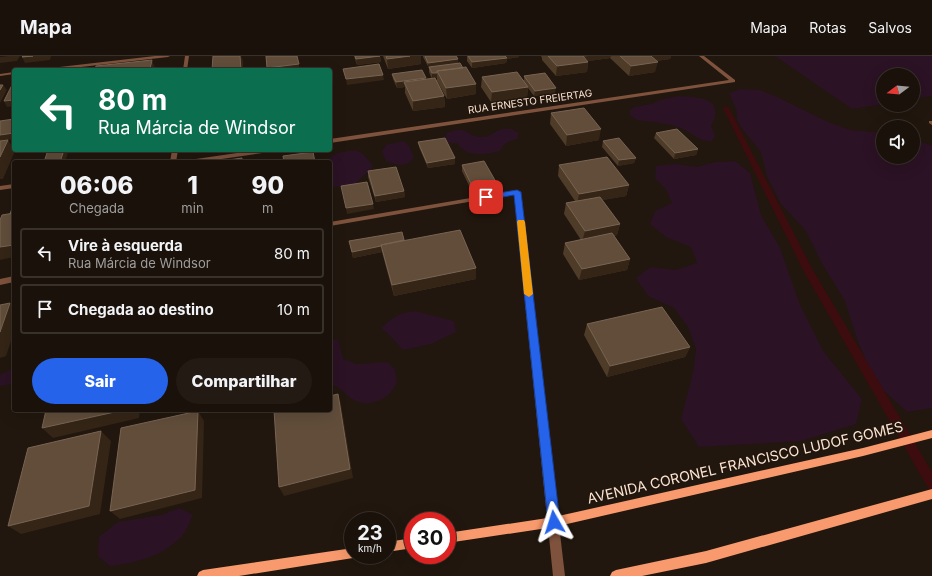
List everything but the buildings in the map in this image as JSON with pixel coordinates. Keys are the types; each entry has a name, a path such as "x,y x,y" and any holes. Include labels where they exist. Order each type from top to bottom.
{"street":[{"path":"60,68 168,56"},
{"path":"185,68 187,56"},
{"name":"RUA ERNESTO FREIERTAG","path":"332,141 733,81 701,56"},
{"path":"0,75 12,73"},
{"path":"203,160 256,152"},
{"path":"0,188 12,186"},
{"path":"332,224 517,192 559,576"},
{"path":"0,282 12,279"},
{"name":"AVENIDA CORONEL FRANCISCO LUDOF GOMES","path":"456,537 554,522 863,452 932,434"},
{"path":"616,576 706,557 932,494"},
{"path":"203,576 344,554"}],"shaded area":[{"path":"775,56 932,56 932,96 920,98 920,68 876,68 876,105 852,109"},
{"path":"741,89 760,90 828,122 850,130 876,132 876,164 920,164 920,141 932,146 932,408 907,412 882,389 868,365 858,342 845,301 823,265 806,231 781,204 767,176 761,152 737,120 737,111 729,93"},
{"path":"679,96 702,98 708,100 715,107 714,120 711,125 715,136 712,141 703,140 678,127 638,120 630,115 630,110 634,107"},
{"path":"502,129 512,129 519,133 517,139 507,143 500,151 488,154 476,154 465,151 457,143 447,143 445,138 447,133 459,130 484,137"},
{"path":"404,141 409,146 414,157 411,161 405,165 402,165 386,161 382,151 386,145"},
{"path":"356,150 363,154 372,164 372,168 359,179 356,184 333,187 332,160 328,160 332,156 343,152"},
{"path":"735,161 750,173 761,215 780,248 800,305 823,351 862,399 856,424 801,441 699,447 681,419 693,373 696,349 688,327 674,308 648,296 636,278 651,267 676,270 697,263 691,247 666,237 650,224 655,211 672,203 666,189 655,178 656,166 675,164 697,167 715,162"},
{"path":"415,311 454,321 456,332 431,344 403,350 381,328 396,316"},
{"path":"338,339 343,359 357,364 387,362 395,370 397,382 389,394 379,401 363,403 352,399 332,384 332,340"},
{"path":"12,369 12,384 0,386 0,375"},
{"path":"180,508 193,515 185,532 170,547 141,560 110,566 98,556 99,537 118,522 161,515"}],"waterway":[{"path":"726,108 808,270 932,484"}],"slow traffic":[{"path":"521,222 529,294"}],"route":[{"path":"486,197 517,192 554,522"}]}
